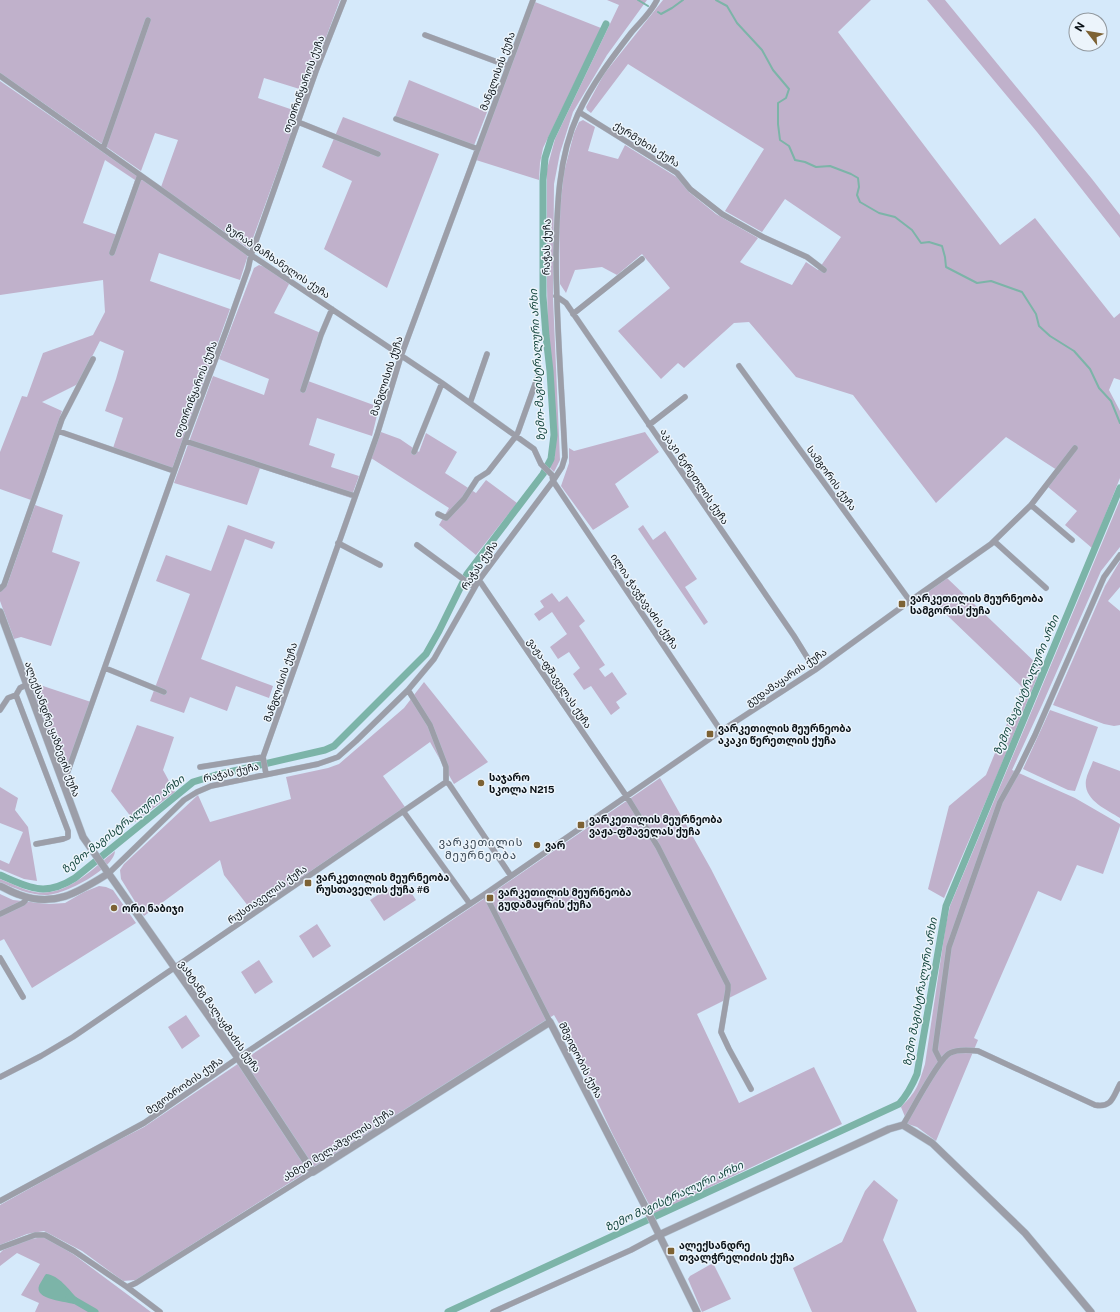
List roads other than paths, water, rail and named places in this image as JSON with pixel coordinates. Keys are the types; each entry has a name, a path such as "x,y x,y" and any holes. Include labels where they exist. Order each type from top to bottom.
{"street":[{"name":"თეთრიწყაროს ქუჩა","path":"63,786 184,441 248,269 251,255 298,122 344,0"},
{"name":"მანგლისის ქუჩა","path":"263,758 377,435 401,356 533,0"},
{"name":"რაჭას ქუჩა","path":"0,886 26,897 47,900 60,898 75,893 107,870 184,800 197,792 211,786 266,772 318,764 338,757 408,690 434,659 474,587 562,467 565,457 556,296 557,213 561,175 570,134 579,112 593,85 609,61 635,28 651,11 657,0"},
{"path":"103,149 148,20"},
{"path":"425,35 508,66"},
{"name":"ზურაბ მაჩხანელის ქუჩა","path":"0,76 251,255 332,308 470,403 534,449 541,464"},
{"name":"ქურმუხის ქუჩა","path":"579,112 677,173 690,189 722,214 756,234 807,258 824,270"},
{"path":"396,119 478,149"},
{"path":"298,122 378,154"},
{"path":"112,253 140,175"},
{"path":"573,314 642,259"},
{"name":"აკაკი წერეთლის ქუჩა","path":"556,296 566,303 794,636 815,670"},
{"path":"302,390 332,308"},
{"path":"470,403 487,354"},
{"path":"0,589 4,585 62,419 93,359"},
{"name":"სამგორის ქუჩა","path":"739,366 910,601"},
{"path":"438,514 446,518 464,499 477,479 488,472 516,436 538,376"},
{"path":"414,452 442,383"},
{"path":"649,425 684,397"},
{"path":"58,431 174,471"},
{"path":"184,441 355,496"},
{"name":"გუდამაყარის ქუჩა","path":"485,894 721,731 815,670 994,540 1030,505 1075,448"},
{"name":"ილია ჭავჭავაძის ქუჩა","path":"541,464 553,478 721,731"},
{"path":"1030,505 1072,540"},
{"path":"994,540 1046,588"},
{"path":"338,543 380,565"},
{"path":"417,545 474,587"},
{"path":"940,1062 935,1050 949,948 1000,802 1035,735 1104,577 1120,555"},
{"name":"ვაჟა-ფშაველას ქუჩა","path":"479,580 627,797 658,847 728,985 721,1032 728,1048 751,1089"},
{"name":"ალექსანდრე ყაზბეგის ქუჩა","path":"0,612 83,837 107,870"},
{"path":"105,668 164,692"},
{"path":"0,710 8,698 16,695 20,688 26,685"},
{"path":"408,690 430,726 446,766 446,782 449,784 511,876"},
{"path":"16,695 68,831 68,837 36,844"},
{"path":"200,767 263,758 266,772"},
{"name":"რუსთაველის ქუჩა","path":"0,1077 42,1056 73,1037 446,782"},
{"path":"403,811 470,904"},
{"name":"ვახტანგ მალაყმაძის ქუჩა","path":"107,870 174,969 238,1058 313,1172"},
{"name":"მეგობრობის ქუჩა","path":"0,1201 144,1123 238,1058 485,894"},
{"name":"მშვიდობის ქუჩა","path":"485,894 648,1212 697,1312"},
{"path":"0,914 23,903 26,897"},
{"path":"0,958 22,997"},
{"name":"ახმეთ მელაშვილის ქუჩა","path":"127,1287 136,1283 550,1022"},
{"path":"493,1312 631,1250 659,1235 889,1129 903,1125 940,1062 950,1053 967,1049 978,1051 1094,1105 1103,1106 1110,1103 1120,1084"},
{"path":"903,1125 932,1143 1025,1233 1091,1312"},
{"path":"0,1248 35,1235 45,1235 74,1251 127,1287 160,1312"}],"waterway":[{"path":"638,0 648,6"},
{"path":"658,12 661,14 683,0"},
{"path":"716,0 727,6 737,23 762,50 773,70 789,89 786,98 778,103 778,124 780,140 789,146 795,160 805,162 816,167 830,166 858,178 859,187 857,195 860,202 879,213 895,217 912,230 921,243 929,242 942,246 946,267 977,283 991,281 1022,292 1036,314 1039,326 1050,336 1074,351 1090,369 1099,388 1111,401 1120,423"},
{"name":"ზემო-მაგისტრალური არხი","path":"0,875 29,887 46,889 64,884 75,878 193,782 216,775 325,750 334,746 426,654 467,574 543,474 551,459 554,435 543,296 543,180 545,158 551,139 606,24"},
{"name":"ზემო მაგისტრალური არხი","path":"448,1312 899,1104 910,1090 917,1074 946,906 1120,488"},
{"name":"ზემო მაგისტრალური არხი","path":"69,1297 95,1312"}],"place":[{"name":"ვარკეთილის მეურნეობა სამგორის ქუჩა","path":"902,604"},
{"name":"ვარკეთილის მეურნეობა აკაკი წერეთლის ქუჩა","path":"710,734"},
{"name":"საჯარო სკოლა N215","path":"481,783"},
{"name":"ვარკეთილის მეურნეობა ვაჟა-ფშაველას ქუჩა","path":"581,825"},
{"name":"ვარ","path":"537,845"},
{"name":"ვარკეთილის მეურნეობა რუსთაველის ქუჩა #6","path":"308,883"},
{"name":"ვარკეთილის მეურნეობა გუდამაყრის ქუჩა","path":"490,898"},
{"name":"ორი ნაბიჯი","path":"114,908"},
{"name":"ალექსანდრე თვალჭრელიძის ქუჩა","path":"671,1251"}],"district":[{"name":"ვარკეთილის მეურნეობა","path":"481,848"}]}
